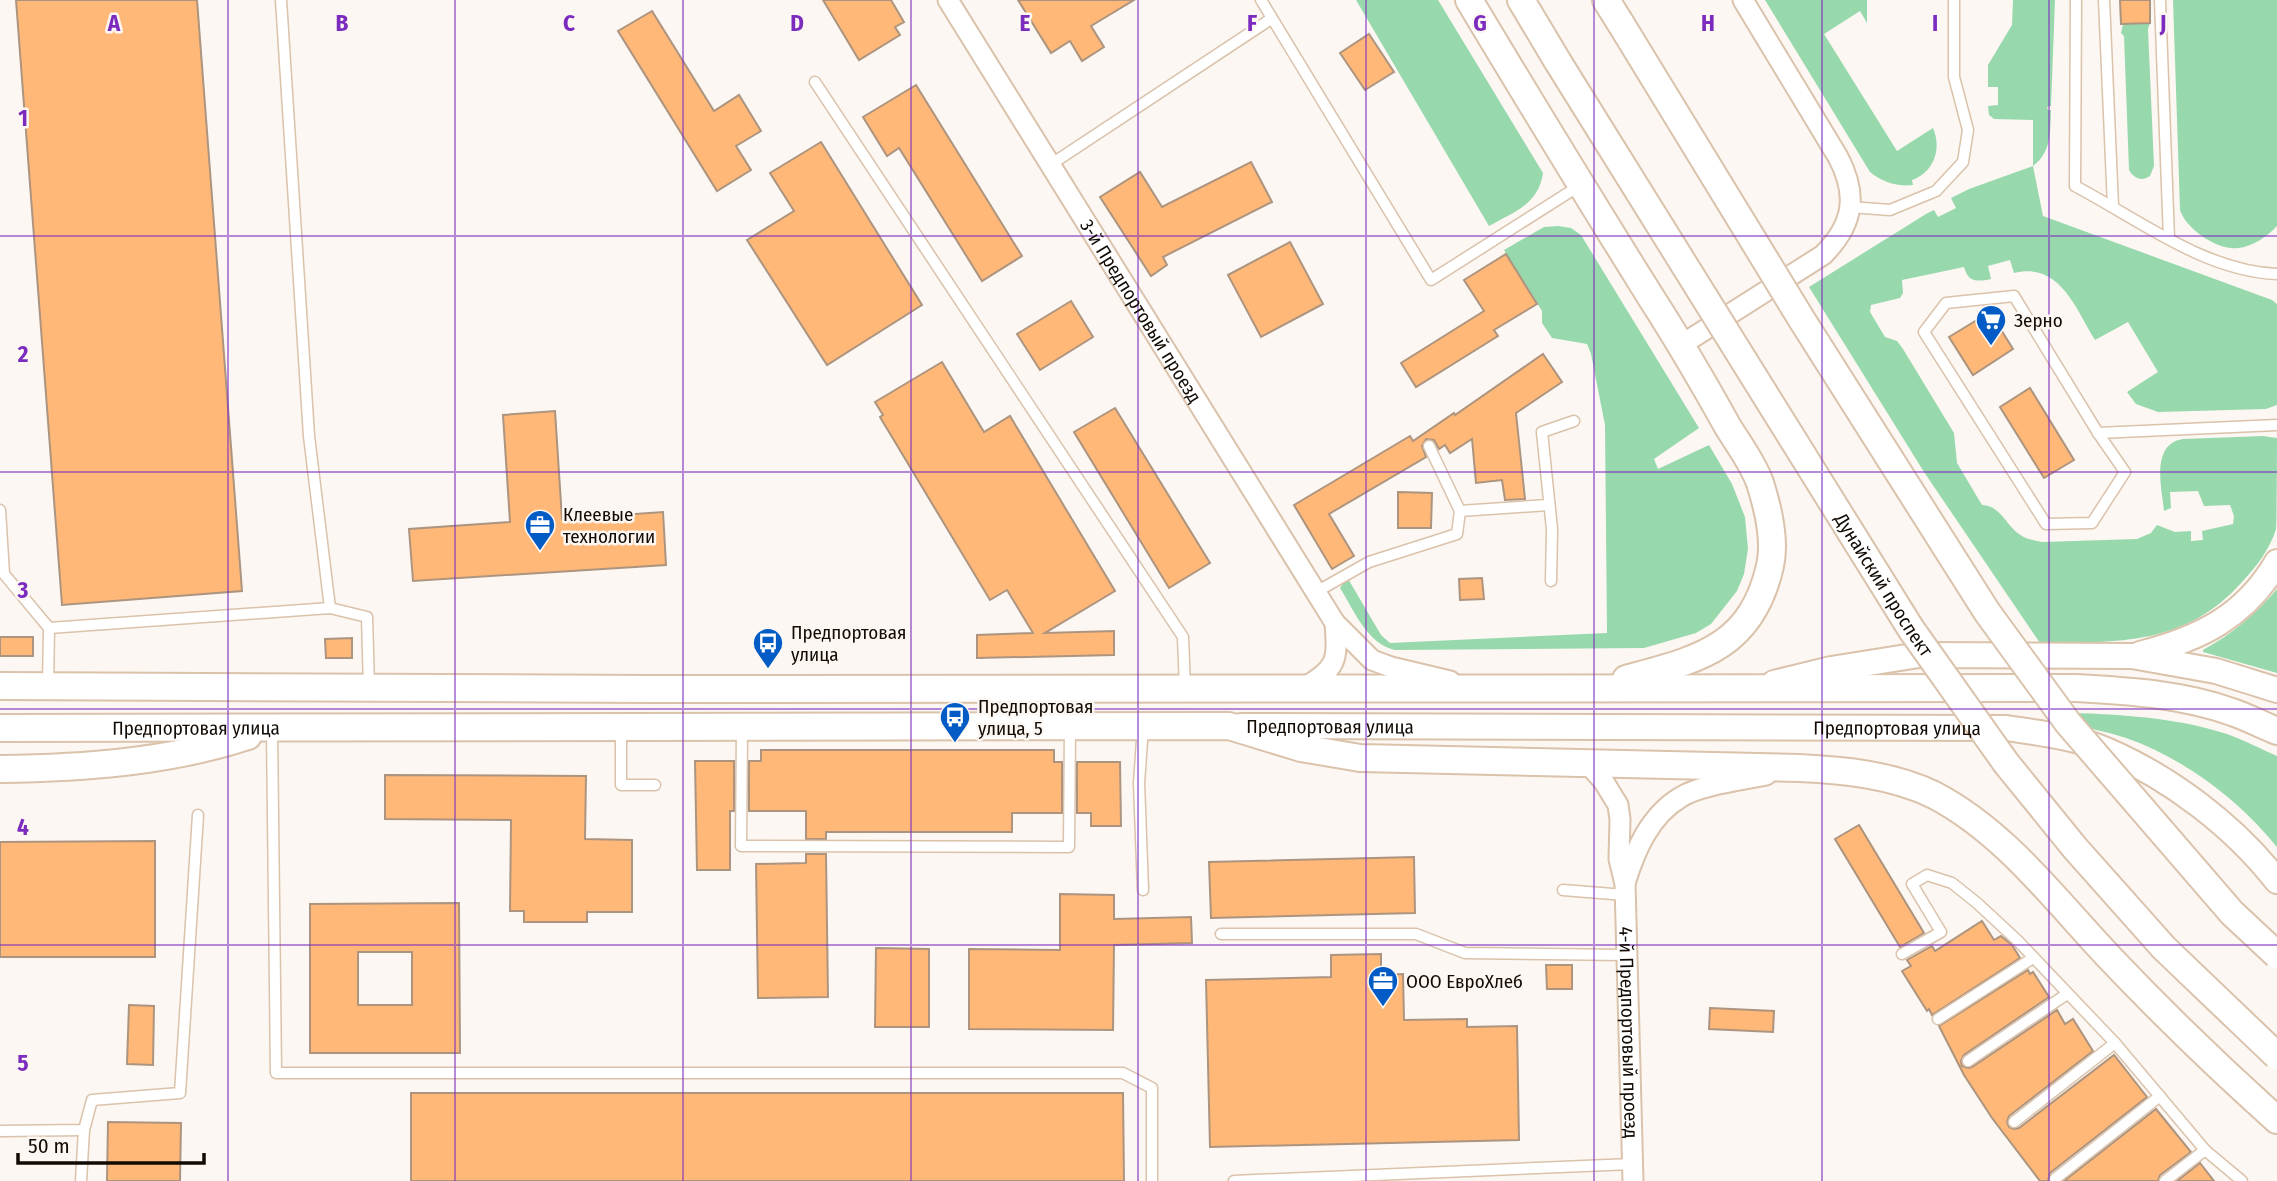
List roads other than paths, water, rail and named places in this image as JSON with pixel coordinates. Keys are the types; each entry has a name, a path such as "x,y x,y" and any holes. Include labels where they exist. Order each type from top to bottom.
{"main road":[{"path":"1469,0 1681,345 1759,480 1768,512 1771,564 1754,610 1736,633 1721,645 1689,662 1595,688"},
{"name":"Дунайский проспект","path":"1521,0 1910,629 1990,740 2075,848 2164,948 2277,1056"},
{"path":"1606,0 1802,320 1987,612 2068,723 2232,912 2277,955"},
{"name":"Предпортовая улица","path":"5,685 369,688 2076,688 2188,699 2231,711 2277,731"},
{"path":"1230,726 1301,748 1360,758 1832,770 1865,775 1932,794 1988,832 2032,874 2167,1019 2277,1120"},
{"name":"Предпортовая улица","path":"0,727 1230,726"},
{"path":"0,769 61,768 195,751 272,727"}],"street":[{"name":"3-й Предпортовый проезд","path":"948,0 1335,623 1373,660 1391,667 1485,688"},
{"path":"1681,345 1823,255 1836,242 1850,206 1851,188 1842,165 1743,0"},
{"path":"2132,656 2175,645 2206,632 2231,615 2252,595 2277,562"},
{"path":"1304,688 1326,674 1333,665 1335,623"},
{"path":"1748,689 1831,669 1919,655 2132,656 2216,671 2277,690"},
{"name":"Предпортовая улица","path":"1230,726 2006,727 2071,739 2105,750 2152,773 2182,793 2236,837 2277,881"},
{"path":"1589,765 1604,782 1618,805 1619,859 1625,890"},
{"path":"1625,890 1638,845 1662,813 1681,796 1799,768"},
{"name":"4-й Предпортовый проезд","path":"1625,890 1632,1172"}],"lane":[{"path":"281,0 309,436 330,608"},
{"path":"1261,0 1432,280 1582,184"},
{"path":"1850,206 1890,210 1936,191 1963,162 1968,130 1954,77 1954,0"},
{"path":"2076,0 2075,186 2169,239 2222,264 2261,274 2277,274"},
{"path":"2104,0 2113,206"},
{"path":"2160,0 2169,239"},
{"path":"1050,165 1271,19"},
{"path":"816,82 1183,637 1185,688"},
{"path":"2014,296 2098,433 2125,472 2092,523 2046,524 1924,332 1946,303 2014,296"},
{"path":"1551,581 1552,528 1542,432 1574,421"},
{"path":"2098,433 2277,425"},
{"path":"1316,592 1368,562 1457,534 1460,511 1429,446"},
{"path":"1460,511 1548,505"},
{"path":"0,510 4,574 49,628 48,686"},
{"path":"49,628 330,608 367,617 369,688"},
{"path":"621,726 621,785 655,785"},
{"path":"741,726 741,846 1069,847 1070,726"},
{"path":"1143,726 1139,783 1143,890"},
{"path":"272,727 276,1073 1123,1073 1152,1088 1152,1181"},
{"path":"81,1181 83,1130 92,1100 180,1093 198,815"},
{"path":"1902,954 1941,932 1912,884 1927,875 1952,883 2033,957 2115,1043 2205,1150 2242,1181"},
{"path":"1563,890 1625,890"},
{"path":"1221,934 1416,934 1465,953 1626,956"},
{"path":"1938,1019 2033,957"},
{"path":"1968,1061 2067,994"},
{"path":"2014,1122 2115,1043"},
{"path":"2055,1179 2160,1096"},
{"path":"0,1131 83,1130"},
{"path":"2165,1181 2205,1150"},
{"path":"1234,1181 1632,1172"}],"place":[{"name":"Зерно","path":"1991,347"},
{"name":"Клеевые технологии","path":"540,552"},
{"name":"Предпортовая улица","path":"768,670"},
{"name":"Предпортовая улица, 5","path":"955,744"},
{"name":"ООО ЕвроХлеб","path":"1383,1008"}]}
